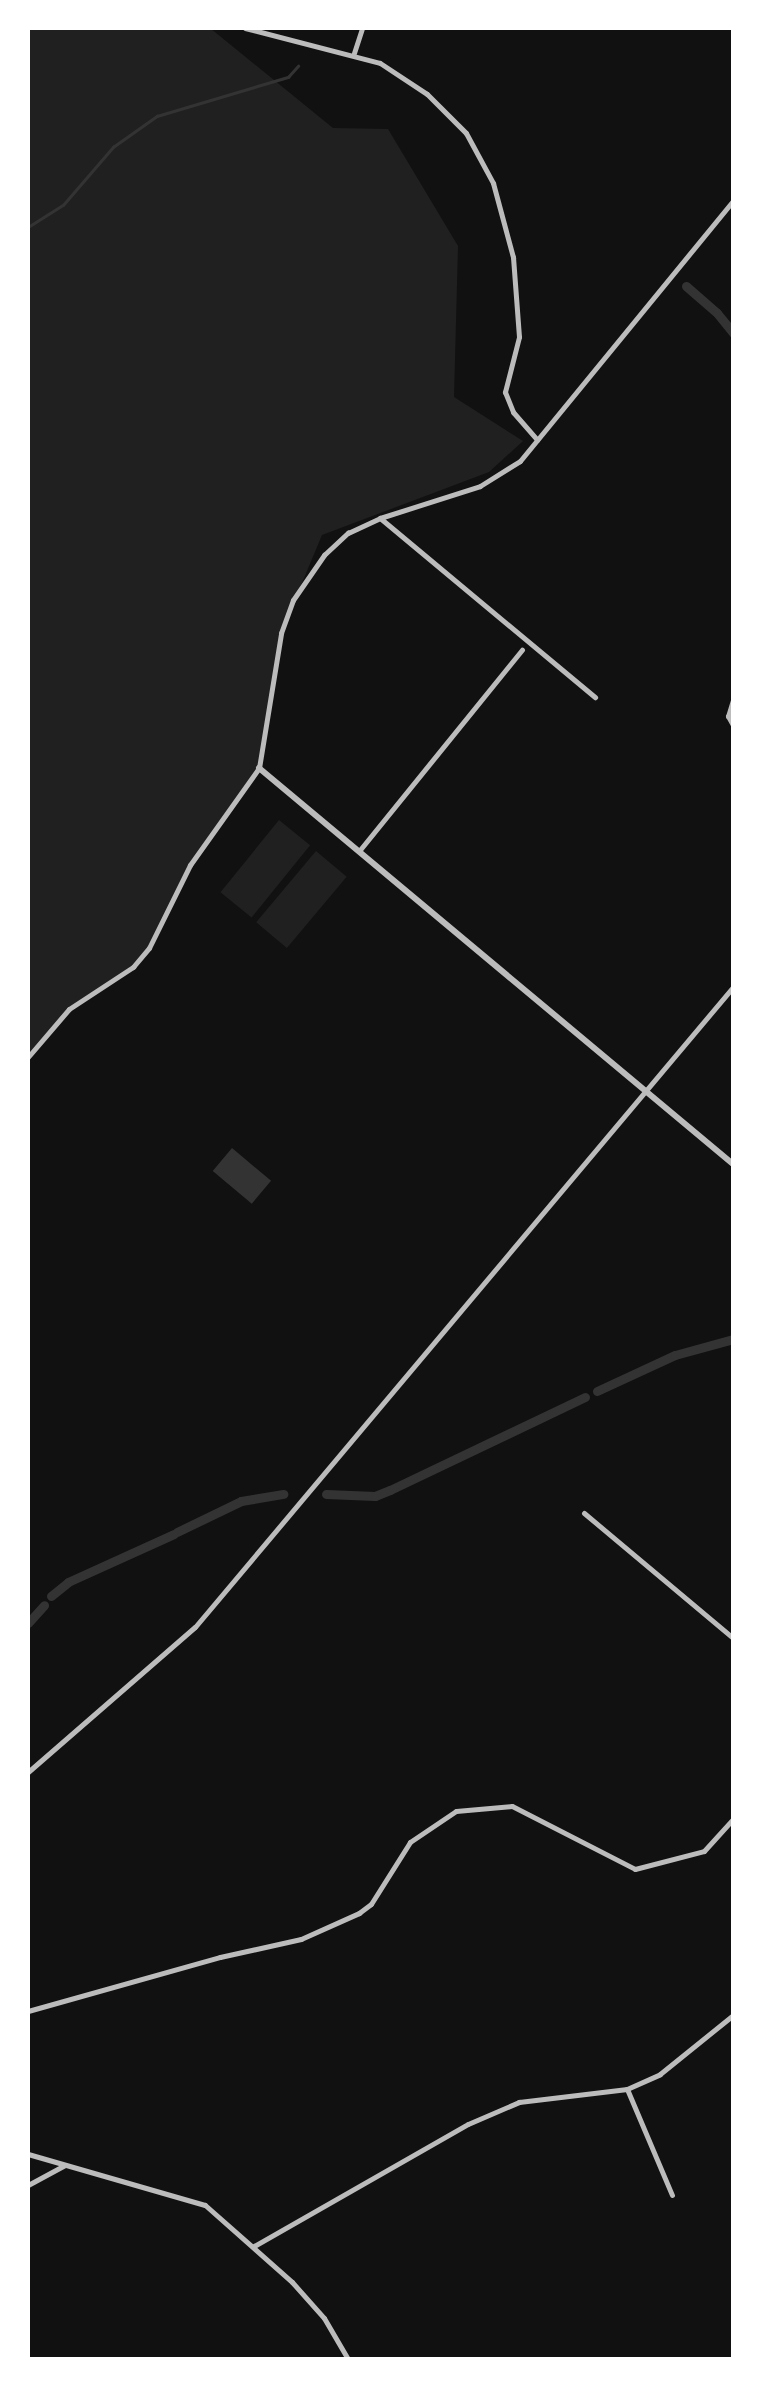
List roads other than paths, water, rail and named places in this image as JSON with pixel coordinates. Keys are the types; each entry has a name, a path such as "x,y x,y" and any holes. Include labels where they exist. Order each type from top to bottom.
{"street":[{"path":"244,28 354,53 380,63 428,94 482,158 503,208 513,257 519,337 505,392 513,412 537,440"},
{"path":"354,53 362,28"},
{"path":"28,1057 69,1009 133,967 149,948 190,866 259,768 281,633 293,600 324,555 348,533 380,518 502,476 537,440 733,201"},
{"path":"380,518 595,697"},
{"path":"359,851 522,650"},
{"path":"733,700 728,716 733,725"},
{"path":"259,768 733,1164"},
{"path":"28,1772 195,1627 733,987"},
{"path":"584,1513 733,1639"},
{"path":"28,2011 220,1956 301,1939 359,1913 371,1904 410,1842 456,1811 512,1806 635,1869 704,1851 733,1819"},
{"path":"254,2246 493,2113 519,2102 627,2089 660,2074 733,2015"},
{"path":"627,2089 672,2195"},
{"path":"28,2154 205,2205 254,2246 324,2318 348,2359"},
{"path":"28,2185 65,2165"}],"waterway":[{"path":"28,227 63,205 113,147 157,116 288,77 298,66"},
{"path":"686,286 717,313 733,333"},
{"path":"597,1391 675,1355 733,1339"},
{"path":"326,1494 375,1496 585,1397"},
{"path":"177,1532 241,1501 283,1494"},
{"path":"51,1596 68,1582 174,1534"},
{"path":"28,1623 44,1605"}]}
